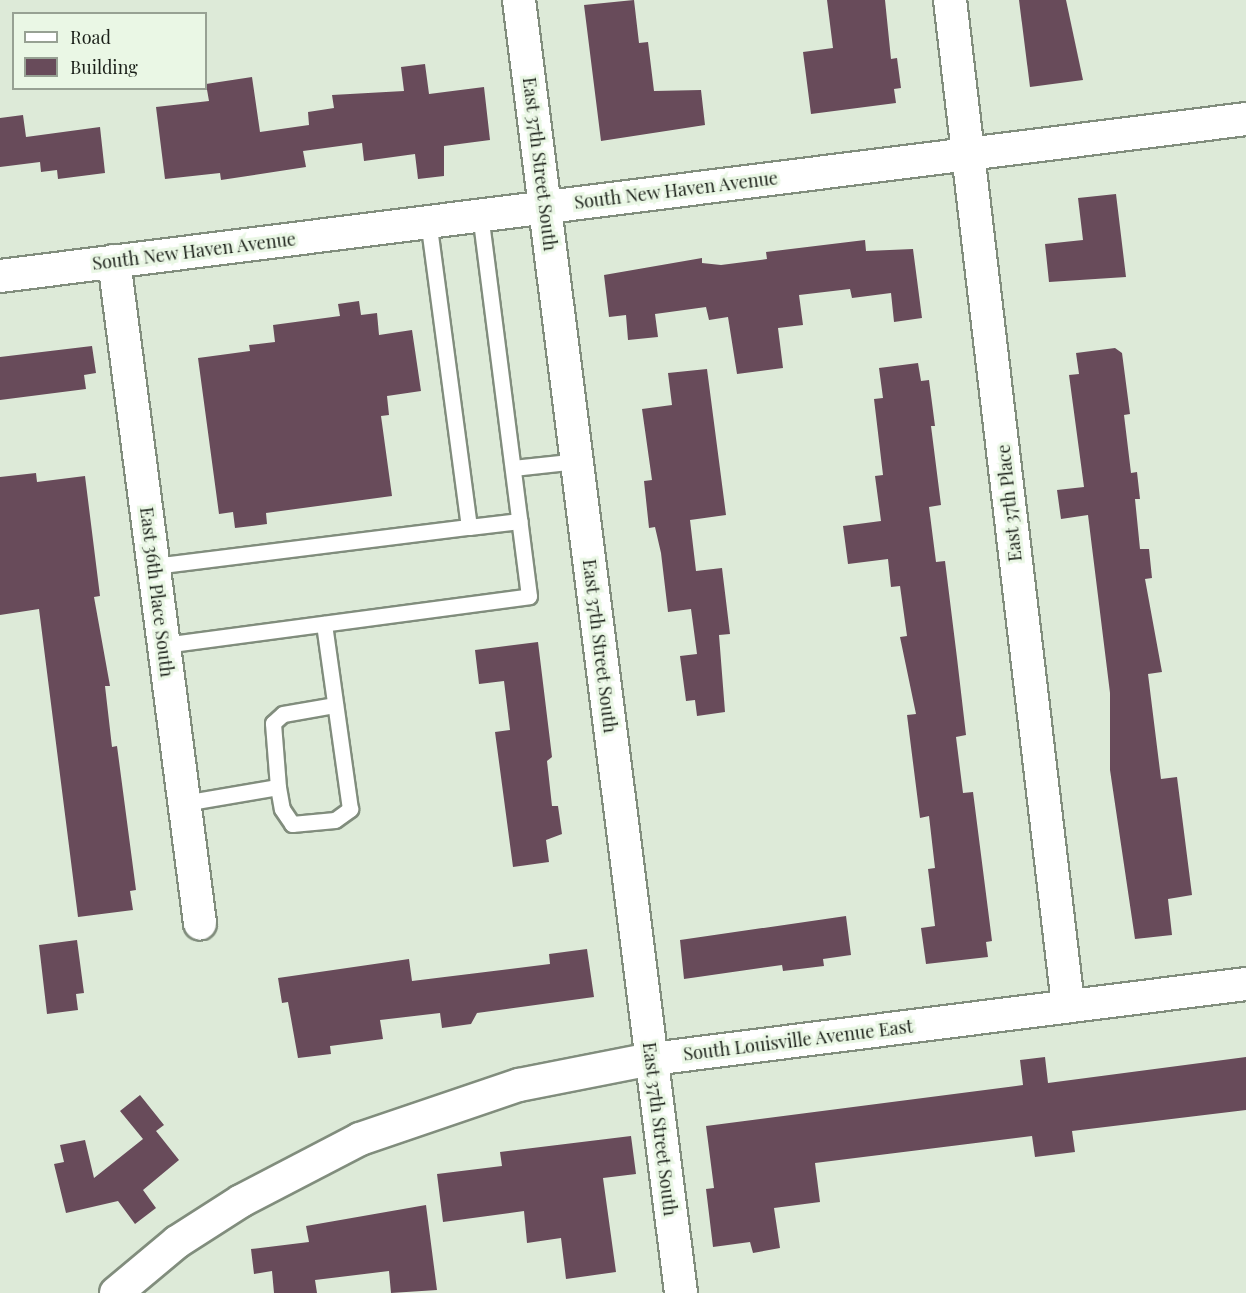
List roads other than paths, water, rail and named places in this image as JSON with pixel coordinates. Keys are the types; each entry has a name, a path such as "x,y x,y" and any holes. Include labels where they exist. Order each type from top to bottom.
{"street":[{"name":"East 37th Street South","path":"519,0 681,1293"},
{"name":"East 37th Place","path":"950,0 1068,1005"},
{"name":"South New Haven Avenue","path":"0,276 480,214 969,156 1246,119"},
{"name":"East 36th Place South","path":"114,261 200,923"},
{"name":"South Louisville Avenue East","path":"116,1293 177,1242 232,1207 360,1139 519,1085 652,1059 1246,984"}],"lane":[{"path":"164,645 529,596 480,214"},
{"path":"428,221 469,527"},
{"path":"513,468 577,460"},
{"path":"154,566 520,521"},
{"path":"324,624 350,809 335,820 292,824 282,809 278,788 273,723 283,714 335,705"},
{"path":"184,802 278,788"}]}
